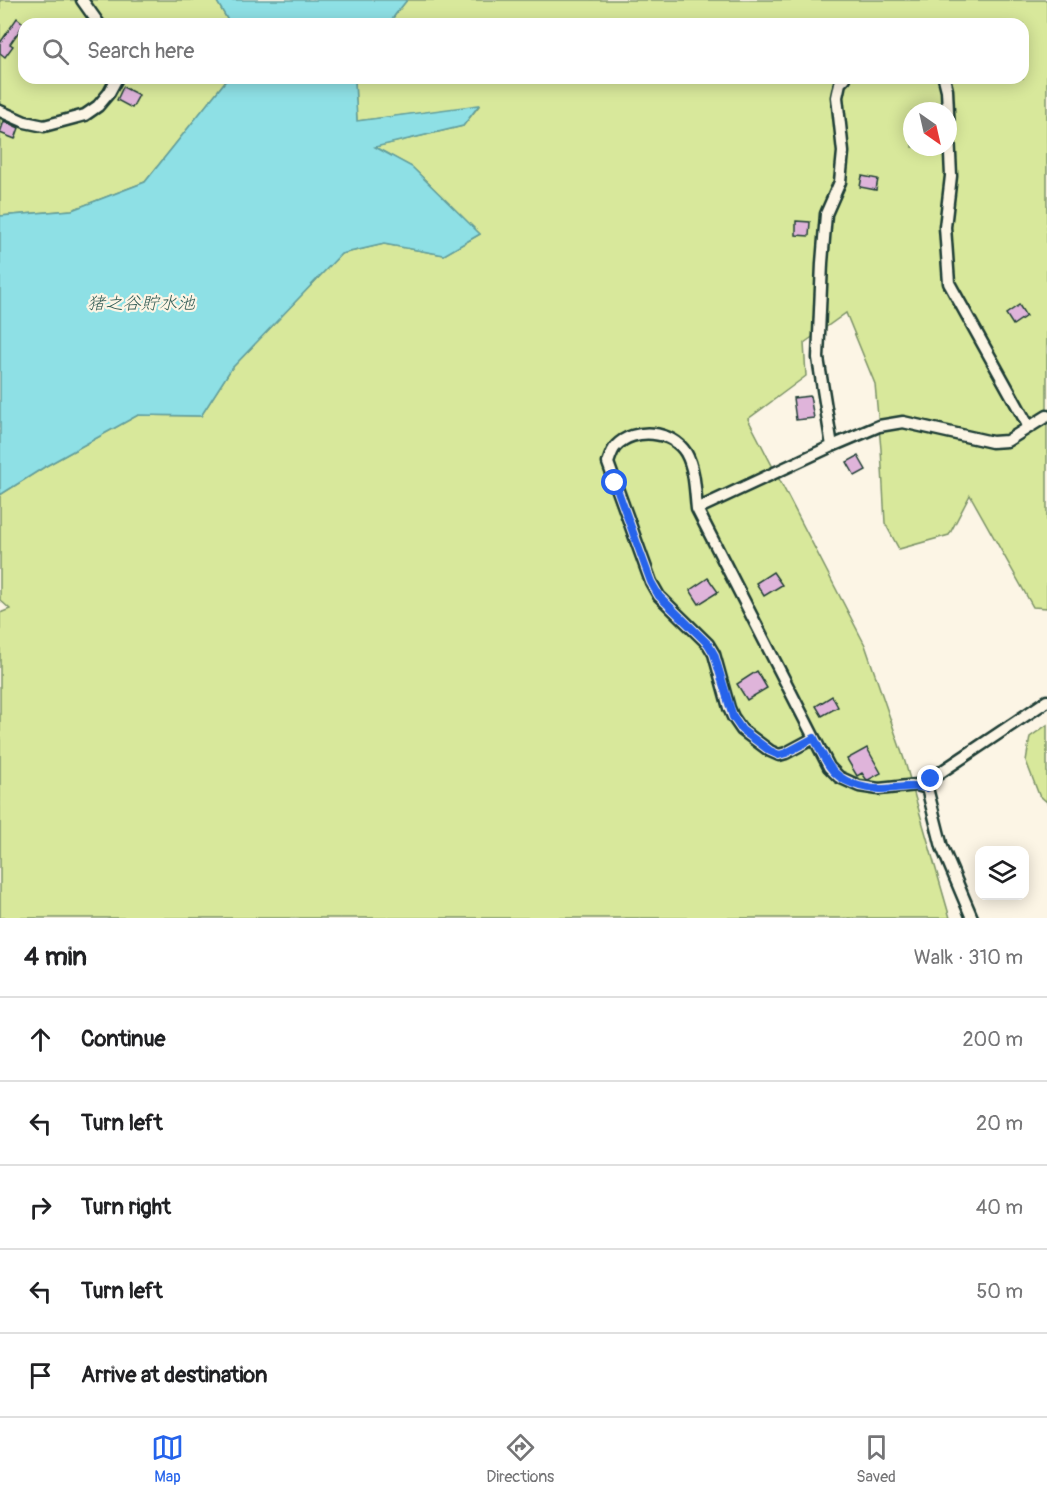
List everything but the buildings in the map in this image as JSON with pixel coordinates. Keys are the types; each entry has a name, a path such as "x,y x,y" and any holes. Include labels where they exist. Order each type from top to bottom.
{"street":[{"path":"82,0 95,18"},
{"path":"0,111 25,122 44,126 85,115 98,106 114,84"},
{"path":"832,446 818,358 826,214 840,182 843,152 837,97 840,84"},
{"path":"946,84 951,176 945,227 949,283 1029,427"},
{"path":"697,509 879,426 903,422 992,442 1007,441 1047,416"},
{"path":"814,738 779,755 742,730 733,717 714,654 708,644 659,596 645,568 608,463 614,447 626,438 639,433 658,434 678,444 686,454 692,472 697,509 830,767 839,777 859,786 879,789 917,785 927,788"},
{"path":"972,918 942,847 927,788 931,779 1047,701"}],"green space":[{"path":"0,0 216,0 226,18 18,18 18,84 223,84 145,182 72,210 0,216"},
{"path":"407,0 1047,0 1047,608 1033,607 970,495 949,535 899,549 885,523 875,384 846,313 804,343 806,376 748,419 865,645 905,762 950,918 0,918 0,613 10,609 0,600 0,495 46,466 138,415 201,416 231,369 341,254 384,244 444,255 480,234 412,167 374,147 463,126 479,106 357,121 355,84 1029,84 1029,18 393,18"},
{"path":"1047,725 1047,802 1039,795 1026,761 1030,737"}],"water":[{"path":"216,0 407,0 393,18 226,18"},
{"name":"猪之谷貯水池","path":"223,84 355,84 357,121 479,105 463,126 375,147 412,167 480,234 444,255 384,244 341,254 231,369 201,416 138,415 46,466 0,495 0,216 72,210 145,182"}],"route":[{"path":"615,483 651,582 659,596 708,644 714,654 729,708 742,730 779,755 814,738 830,767 839,777 859,786 879,789 917,785 927,788 931,779"}]}
